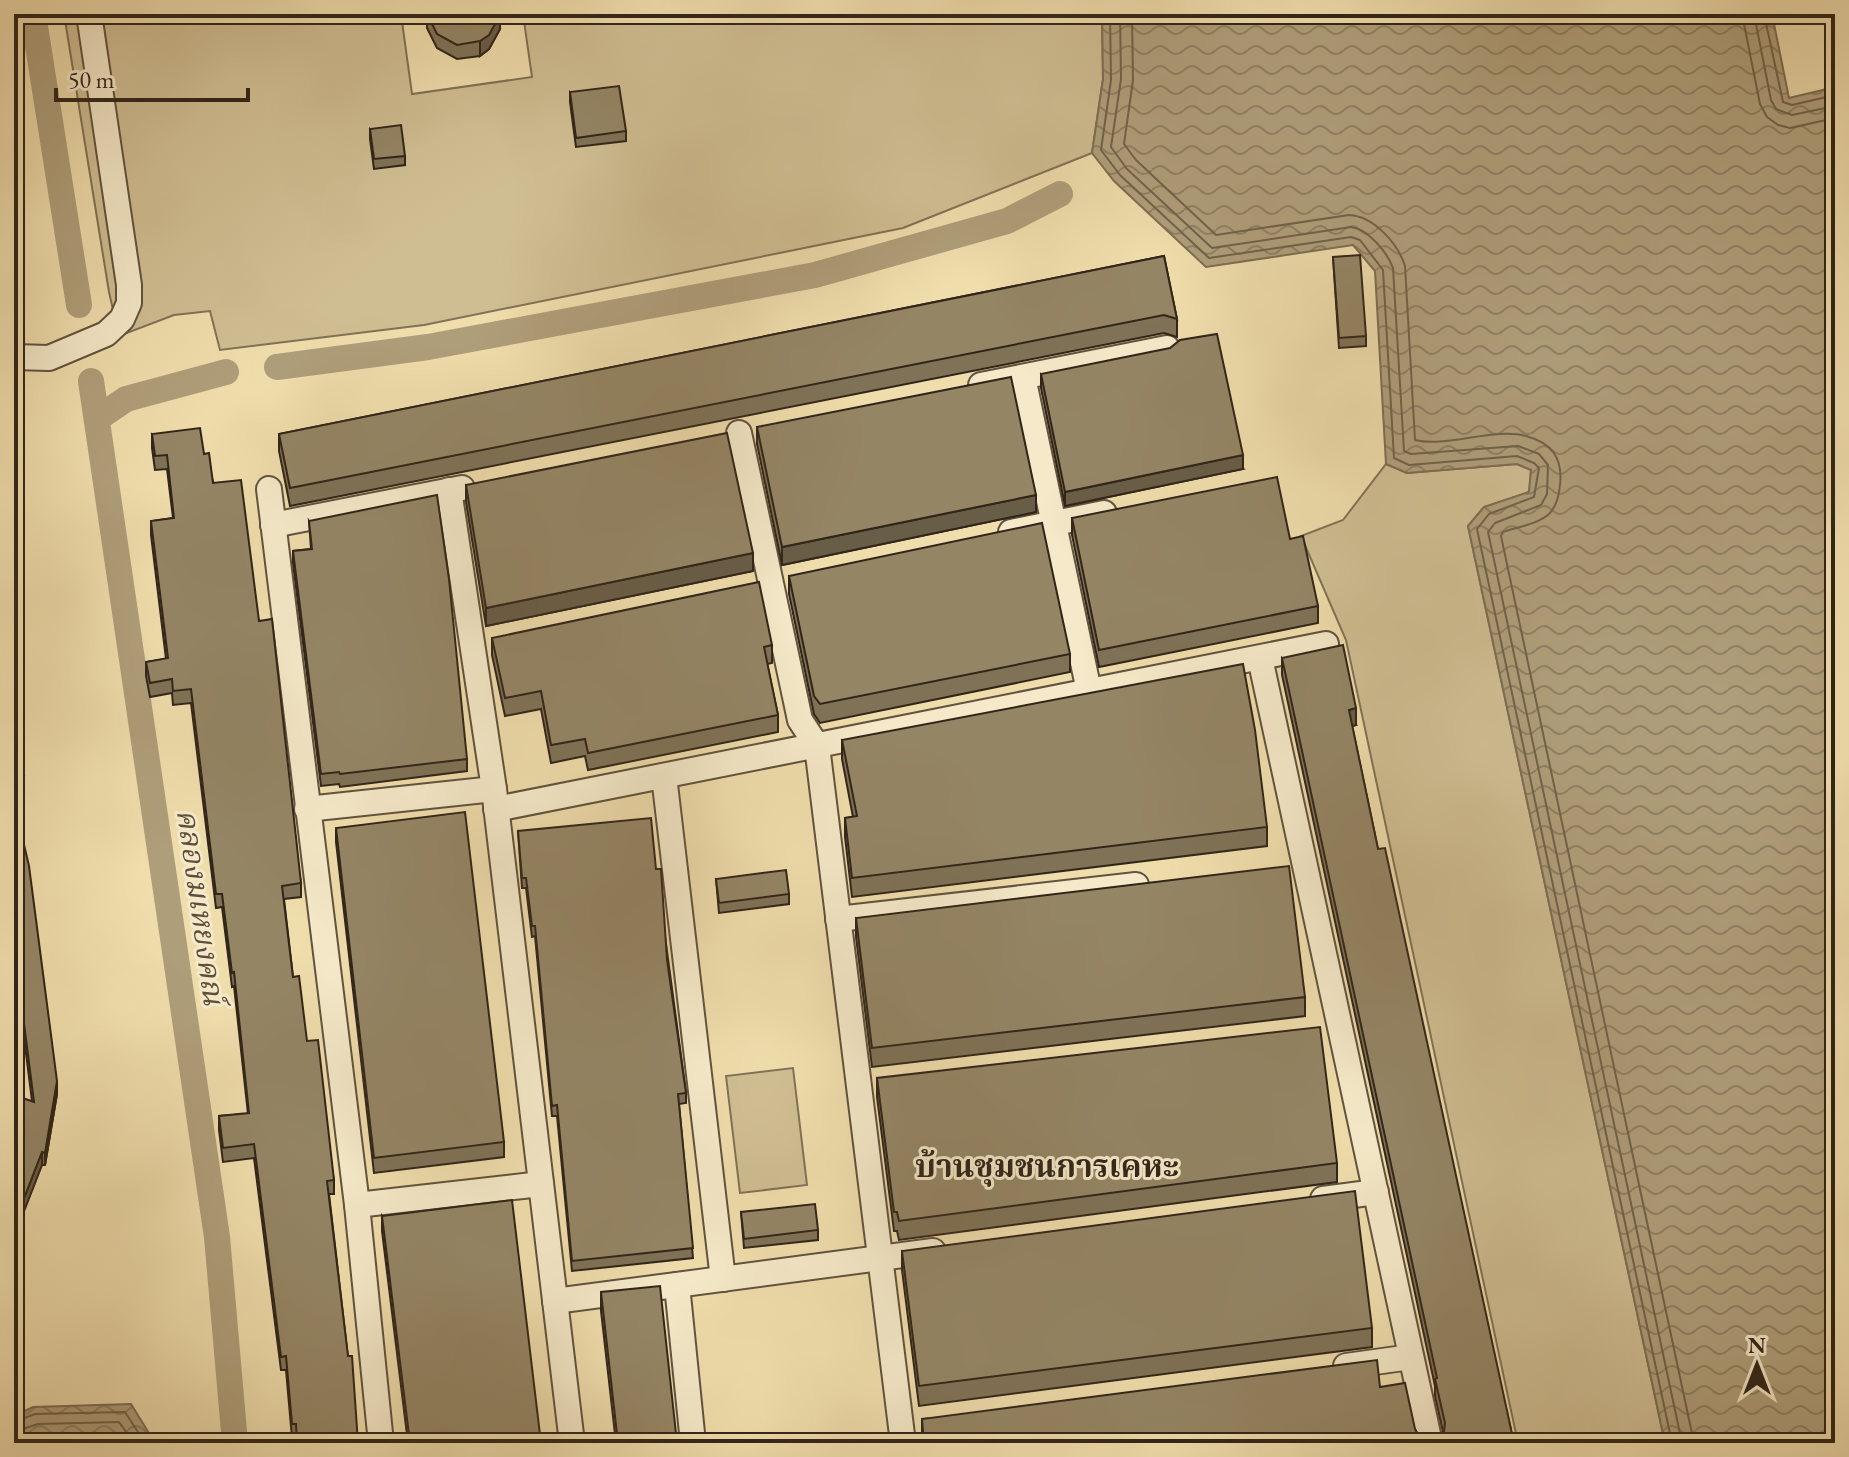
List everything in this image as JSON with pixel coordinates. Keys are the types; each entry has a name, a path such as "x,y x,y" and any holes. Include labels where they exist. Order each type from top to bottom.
{"street":[{"path":"14,357 49,358 106,334 122,319 129,303 129,285 89,14"},
{"path":"963,389 1167,348"},
{"path":"1023,377 1089,691"},
{"path":"769,427 731,434 771,582 800,720 817,746 838,919 866,1083 880,1258 907,1429"},
{"path":"273,525 480,484"},
{"path":"269,489 357,1205 381,1443"},
{"path":"449,490 495,799 572,1443"},
{"path":"994,536 1130,508"},
{"path":"741,588 800,576"},
{"path":"472,644 502,638"},
{"path":"307,809 495,799 664,776 1326,644"},
{"path":"1260,658 1430,1443"},
{"path":"664,776 723,1279"},
{"path":"1274,869 1305,865"},
{"path":"838,919 1165,881"},
{"path":"1309,1030 1340,1027"},
{"path":"357,1205 541,1184"},
{"path":"1298,1202 1376,1192"},
{"path":"555,1301 958,1248"},
{"path":"677,1285 693,1443"},
{"path":"1318,1369 1411,1357"}],"shaded area":[{"path":"64,14 401,14 412,94 532,77 523,14 1102,14 1103,79 1092,153 903,228 424,325 220,350 210,311 174,315 119,336 109,292"},
{"path":"1386,464 1407,473 1517,464 1531,470 1529,492 1484,507 1468,526 1665,1443 1518,1443 1346,640 1301,536 1343,520"},
{"path":"793,1068 807,1185 740,1193 726,1076"}],"water":[{"path":"1102,14 1772,14 1789,98 1835,87 1835,1443 1665,1443 1468,526 1484,507 1529,492 1531,470 1517,464 1407,473 1386,464 1375,271 1353,245 1206,267 1114,181 1092,153 1103,79"},
{"path":"131,1404 155,1443 14,1443 14,1416 33,1407"}],"building":[{"path":"427,14 500,15 489,35 480,41 457,45 437,34"},
{"path":"619,86 626,131 576,138 570,92"},
{"path":"401,125 405,156 374,159 370,129"},
{"path":"1360,255 1366,336 1339,338 1333,257"},
{"path":"1164,256 1177,319 1164,315 290,488 279,434"},
{"path":"1217,334 1243,455 1065,492 1041,374 1170,348 1180,340"},
{"path":"1011,377 1036,495 782,547 757,427"},
{"path":"200,428 204,454 209,453 213,483 241,480 259,621 272,619 301,883 282,886 293,977 299,976 307,1041 318,1040 334,1180 327,1181 348,1356 352,1356 358,1443 297,1443 296,1424 292,1424 286,1356 281,1357 254,1144 223,1148 219,1116 249,1113 234,972 222,894 216,894 191,689 173,691 172,679 150,683 146,662 168,658 151,521 174,518 167,455 155,456 152,434"},
{"path":"727,433 753,553 486,608 466,485"},
{"path":"1277,477 1290,539 1303,536 1318,606 1099,650 1072,518"},
{"path":"437,495 449,579 467,759 321,774 293,551 312,549 309,521"},
{"path":"1042,523 1070,654 820,704 814,696 789,576"},
{"path":"759,582 772,645 764,647 778,715 588,753 585,739 551,745 541,691 505,698 492,638"},
{"path":"1343,645 1356,708 1349,710 1378,849 1385,848 1514,1443 924,1443 922,1419 1377,1360 1380,1387 1405,1383 1419,1437 1434,1441 1444,1432 1437,1378 1282,658"},
{"path":"1243,664 1267,827 852,878 845,818 857,816 842,740"},
{"path":"14,771 24,776 14,795"},
{"path":"14,802 29,866 57,1081 45,1153 42,1152 14,1224 14,1095 34,1102 14,945"},
{"path":"465,812 504,1142 374,1158 336,828"},
{"path":"651,818 656,869 661,869 667,960 686,1093 678,1094 693,1248 572,1261 557,1105 552,1106 535,926 532,926 526,878 522,878 518,831"},
{"path":"1289,866 1305,997 872,1048 856,918"},
{"path":"786,870 789,894 719,903 716,879"},
{"path":"1320,1027 1337,1163 899,1221 897,1212 894,1212 877,1078"},
{"path":"1355,1191 1372,1328 919,1386 902,1251"},
{"path":"512,1200 541,1443 410,1443 382,1216"},
{"path":"815,1204 818,1230 744,1239 741,1212"},
{"path":"660,1286 677,1443 618,1443 601,1292"}],"waterway":[{"name":"คลองมเหยงคณ์","path":"33,14 79,305"},
{"path":"277,367 428,347 815,275 1007,221 1060,194"},
{"path":"98,418 126,399 226,372"},
{"name":"คลองมเหยงคณ์","path":"91,381 217,1237 235,1443"}],"district":[{"name":"บ้านชุมชนการเคหะ","path":"1047,1166"}]}
